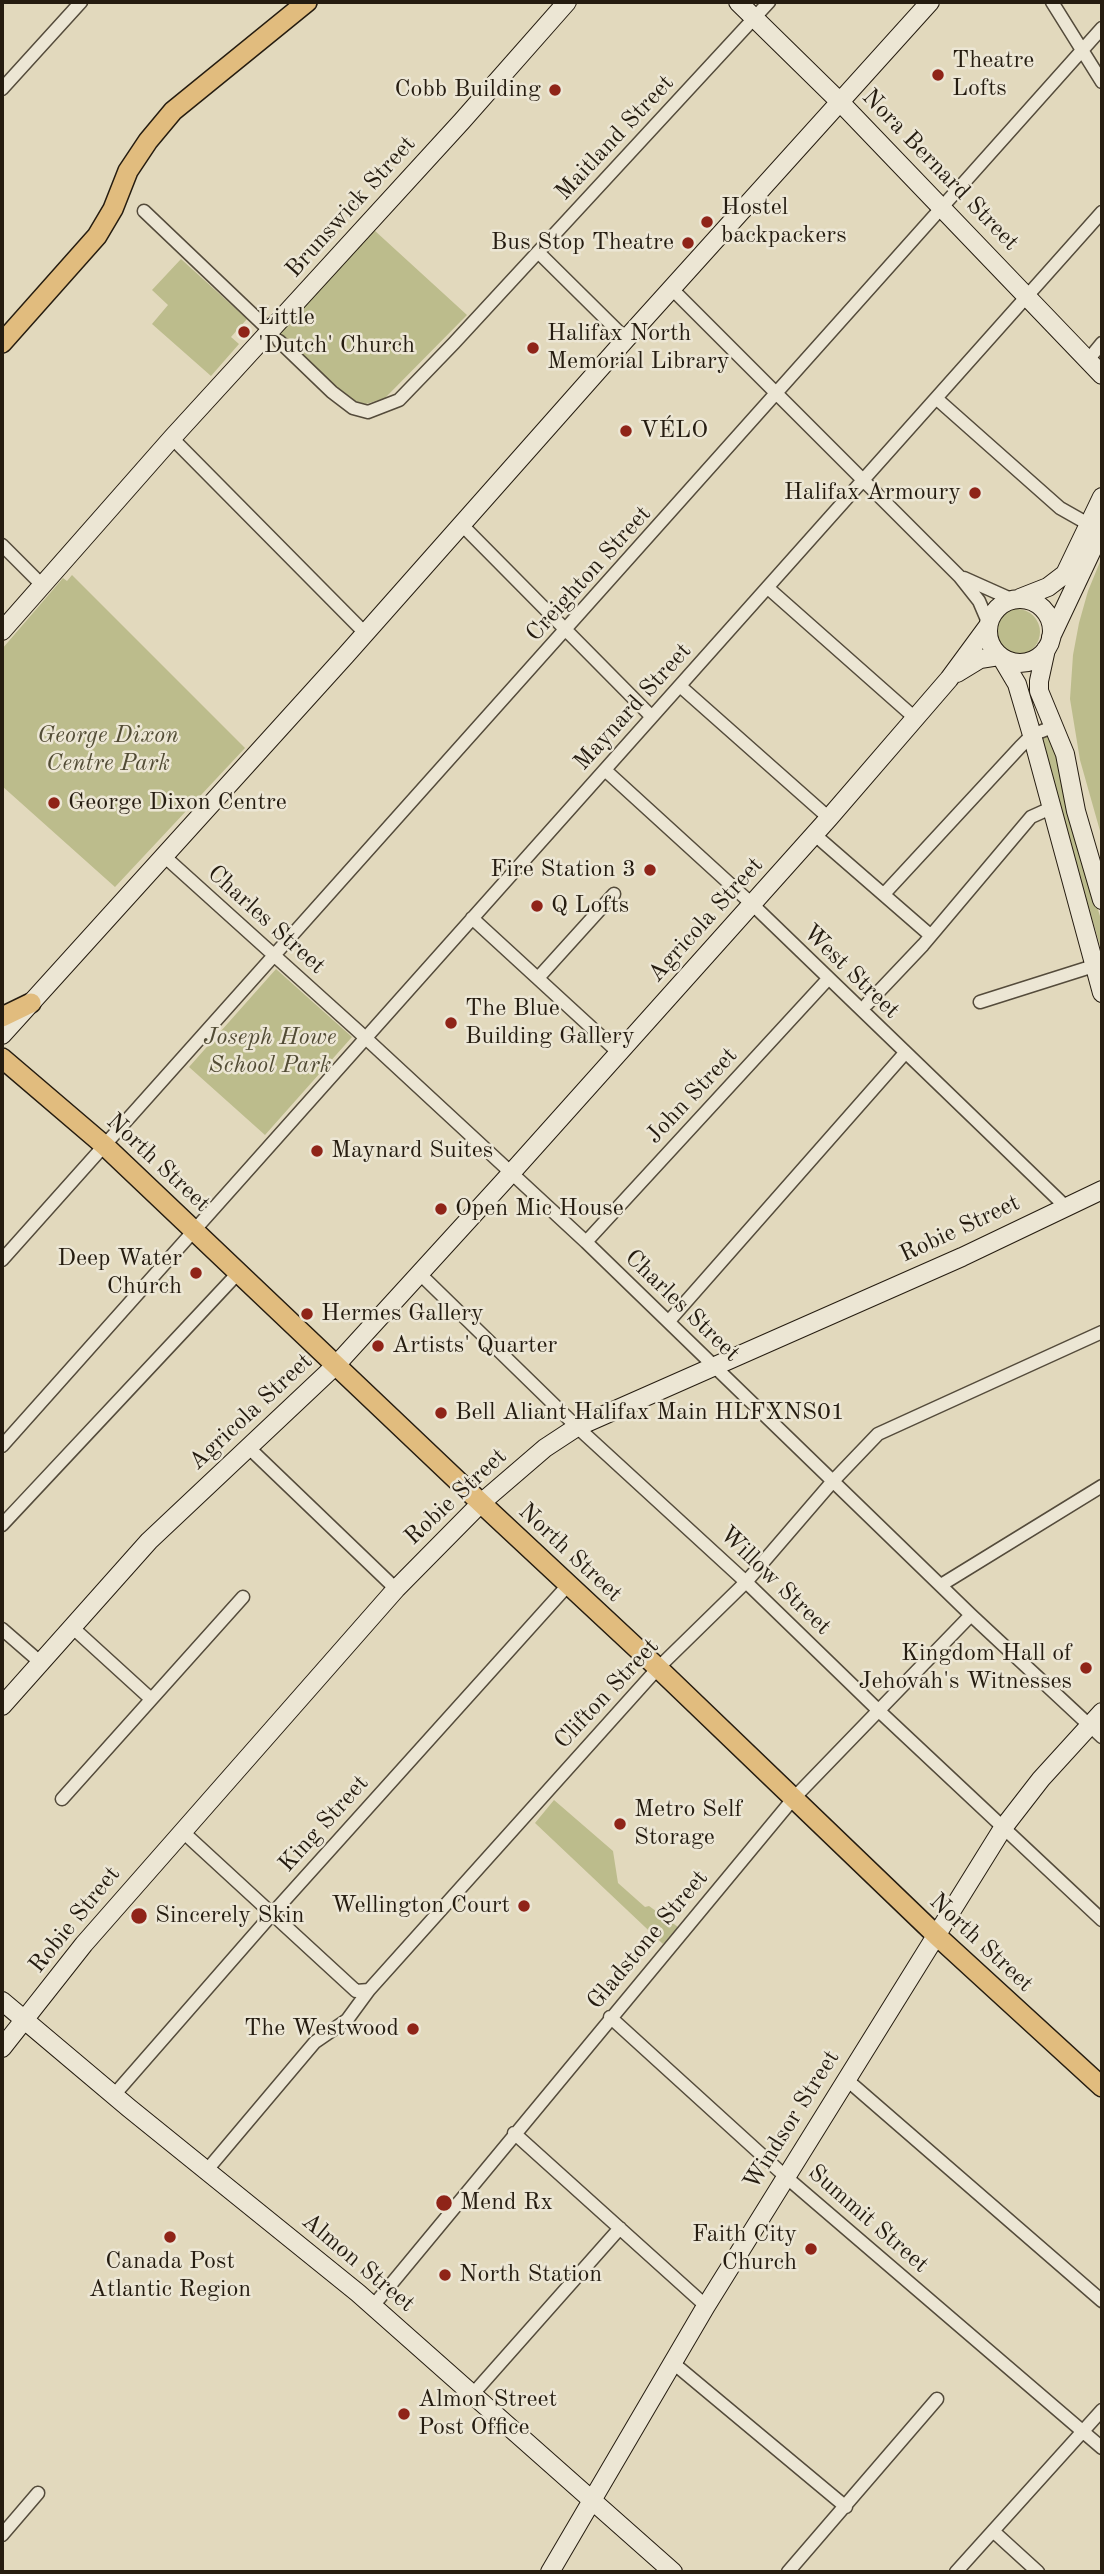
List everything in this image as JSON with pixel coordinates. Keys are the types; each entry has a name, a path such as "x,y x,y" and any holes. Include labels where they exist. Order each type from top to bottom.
{"main road":[{"path":"2,343 96,236 113,209 128,172 148,141 173,111 307,2"},
{"path":"2,1017 31,1003"},
{"name":"North Street","path":"2,1058 105,1146 658,1668 936,1935 1102,2087"}],"street":[{"path":"2,89 81,2"},
{"name":"Brunswick Street","path":"2,631 172,438 274,336 567,2"},
{"name":"Nora Bernard Street","path":"738,2 840,102 1102,376"},
{"name":"Maitland Street","path":"274,336 332,393 353,408 368,412 399,400 769,2"},
{"path":"2,1035 930,2"},
{"path":"1052,2 1102,82"},
{"name":"Creighton Street","path":"2,1260 1102,28"},
{"path":"144,211 274,336"},
{"name":"Maynard Street","path":"3,1443 1102,212"},
{"path":"538,252 626,339"},
{"path":"672,289 865,480 960,577 979,601 988,624 988,637 992,647 1017,684 1099,965 1102,993"},
{"path":"1087,360 1102,343"},
{"path":"937,399 1060,508 1096,527"},
{"path":"172,438 365,633"},
{"path":"1000,656 1009,661 1025,663 1040,655 1048,643 1096,527 1102,497"},
{"path":"462,525 651,716"},
{"path":"988,624 993,612 1001,604 1048,587 1065,574 1096,527"},
{"path":"2,545 43,585"},
{"path":"960,577 1015,599 1036,603 1047,614 1052,629 1041,671 1040,691 1043,705 1055,726 1065,754 1076,811 1102,900"},
{"path":"768,588 915,718"},
{"name":"Agricola Street","path":"2,1706 149,1541 337,1364 512,1172 830,818 949,679 988,624"},
{"name":"Agricola Street","path":"949,679 980,659 1000,656"},
{"path":"681,686 830,818"},
{"path":"884,894 1032,735 1055,726"},
{"name":"West Street","path":"605,769 753,905 1066,1207"},
{"path":"867,1004 1031,817 1051,808"},
{"path":"815,835 930,935"},
{"name":"Charles Street","path":"164,856 512,1172 971,1615 1098,1725"},
{"path":"538,978 614,894"},
{"path":"472,918 618,1052"},
{"path":"980,1002 1099,965"},
{"name":"John Street","path":"586,1242 828,979"},
{"path":"669,1321 905,1054"},
{"name":"Robie Street","path":"2,2048 84,1944 396,1589 481,1503 545,1448 577,1427 962,1257 1102,1190"},
{"path":"2,1525 239,1272"},
{"name":"Willow Street","path":"419,1273 577,1427 746,1581 878,1710 1102,1920"},
{"name":"Clifton Street","path":"207,2170 316,2042 347,2020 369,1990 658,1668 746,1581 878,1434 1102,1332"},
{"path":"247,1447 396,1589"},
{"path":"941,1585 1102,1486"},
{"name":"King Street","path":"114,2095 273,1913 569,1584"},
{"path":"62,1799 243,1597"},
{"name":"Gladstone Street","path":"373,2306 793,1799 971,1615"},
{"path":"72,1627 151,1699"},
{"path":"2,1629 40,1662"},
{"name":"Windsor Street","path":"550,2572 706,2306 1003,1828 1041,1779 1098,1725"},
{"path":"182,1831 356,1991 369,1990"},
{"name":"Almon Street","path":"2,2001 24,2022 373,2306 673,2572"},
{"name":"Summit Street","path":"610,2017 786,2177 1102,2448"},
{"path":"846,2079 1102,2301"},
{"path":"514,2133 706,2306"},
{"path":"472,2395 620,2228"},
{"path":"672,2362 846,2507"},
{"path":"788,2572 937,2399"},
{"path":"956,2572 1102,2410"},
{"path":"2,2535 38,2493"},
{"path":"993,2531 1038,2572"}],"green space":[{"path":"374,230 467,315 385,398 366,404 350,400 279,332"},
{"path":"181,259 247,319 231,337 239,344 211,376 152,324 168,305 152,290"},
{"path":"1102,557 1102,838 1080,760 1070,699 1073,655 1079,623"},
{"name":"George Dixon Centre Park","path":"72,575 245,748 115,887 2,786 2,649 63,578 67,581"},
{"path":"1017,609 1033,616 1040,632 1033,648 1017,655 1001,648 994,632 1001,616"},
{"path":"1042,736 1050,736 1056,743 1070,815 1102,923 1102,952 1039,742"},
{"name":"Joseph Howe School Park","path":"276,969 352,1037 265,1135 189,1067"},
{"path":"554,1800 613,1851 618,1883 645,1907 649,1906 678,1927 663,1944 535,1823"}],"place":[{"name":"Theatre Lofts","path":"938,75"},
{"name":"Cobb Building","path":"555,90"},
{"name":"Hostel backpackers","path":"707,222"},
{"name":"Bus Stop Theatre","path":"688,243"},
{"name":"Little 'Dutch' Church","path":"244,332"},
{"name":"Halifax North Memorial Library","path":"533,348"},
{"name":"VÉLO","path":"626,431"},
{"name":"Halifax Armoury","path":"975,493"},
{"name":"George Dixon Centre","path":"54,803"},
{"name":"Fire Station 3","path":"650,870"},
{"name":"Q Lofts","path":"537,906"},
{"name":"The Blue Building Gallery","path":"451,1023"},
{"name":"Maynard Suites","path":"317,1151"},
{"name":"Open Mic House","path":"441,1209"},
{"name":"Deep Water Church","path":"196,1273"},
{"name":"Hermes Gallery","path":"307,1314"},
{"name":"Artists' Quarter","path":"378,1346"},
{"name":"Bell Aliant Halifax Main HLFXNS01","path":"441,1413"},
{"name":"Kingdom Hall of Jehovah's Witnesses","path":"1086,1668"},
{"name":"Metro Self Storage","path":"620,1824"},
{"name":"Wellington Court","path":"524,1906"},
{"name":"Sincerely Skin","path":"139,1916"},
{"name":"The Westwood","path":"413,2029"},
{"name":"Mend Rx","path":"444,2203"},
{"name":"Canada Post Atlantic Region","path":"170,2237"},
{"name":"Faith City Church","path":"811,2249"},
{"name":"North Station","path":"445,2275"},
{"name":"Almon Street Post Office","path":"404,2414"}]}
